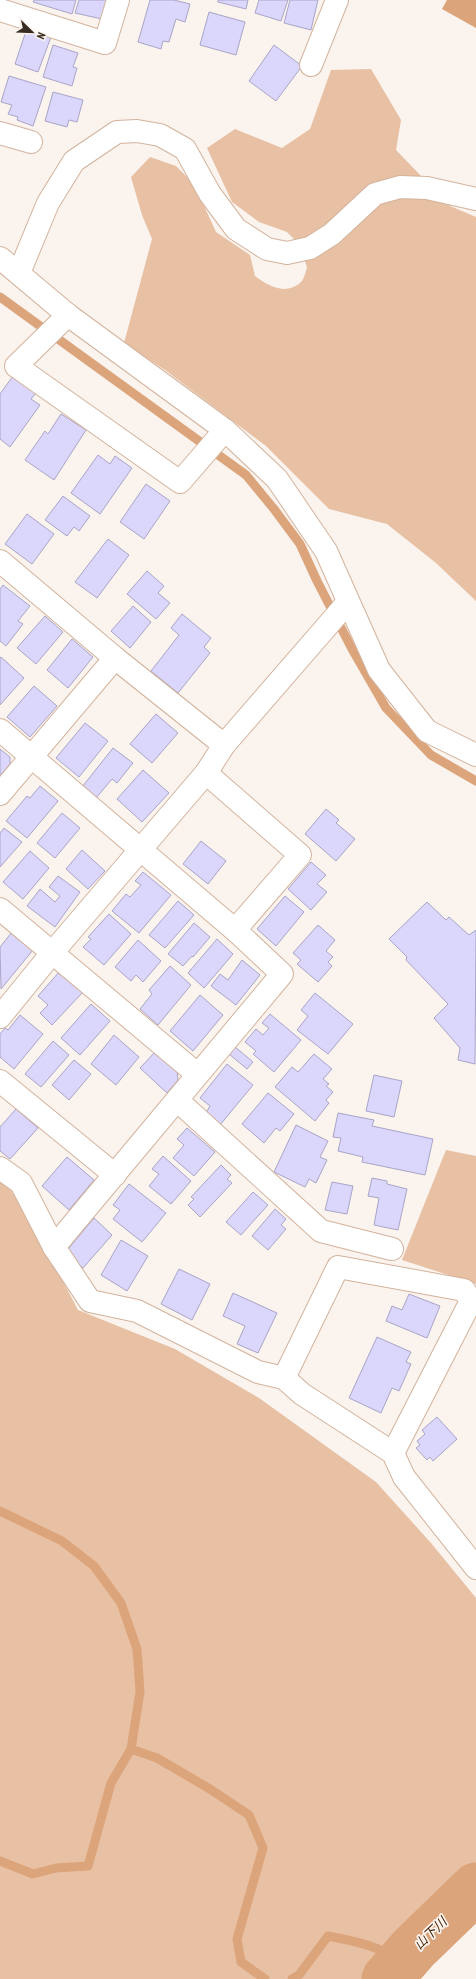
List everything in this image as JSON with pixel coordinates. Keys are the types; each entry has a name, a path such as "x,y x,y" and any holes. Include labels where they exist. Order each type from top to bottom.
{"street":[{"path":"0,10 105,43 118,0"},
{"path":"311,65 337,0"},
{"path":"19,273 48,203 74,161 117,132 137,131 160,135 185,149 210,194 236,229 267,249 287,253 310,248 332,234 375,194 400,187 427,188 476,198"},
{"path":"0,133 31,142"},
{"path":"0,258 68,315 225,430 277,479 326,551 379,670 427,731 476,755"},
{"path":"68,315 16,366 180,482 225,430"},
{"path":"0,561 115,658 224,745"},
{"path":"0,1017 52,953 206,773 224,745 348,602"},
{"path":"0,794 115,658"},
{"path":"0,730 235,930 282,974 54,1246"},
{"path":"206,773 300,855 235,930"},
{"path":"0,909 197,1074"},
{"path":"0,1081 114,1174"},
{"path":"177,1100 321,1231 392,1249"},
{"path":"0,1168 22,1183 54,1246 90,1301 137,1310 258,1372 284,1378 302,1394 394,1453 404,1477 476,1568"},
{"path":"284,1378 338,1268 464,1290 471,1301 394,1453"}],"shaded area":[{"path":"447,0 476,0 476,28 442,9"},
{"path":"371,69 401,120 396,150 450,206 476,217 476,601 436,563 387,524 329,509 266,446 165,370 124,343 152,239 142,215 131,177 150,157 176,166 194,184 216,232 250,255 255,276 277,288 283,289 295,286 302,281 307,267 299,244 287,232 259,222 232,202 207,148 235,129 282,148 310,129 331,70"},
{"path":"446,1150 476,1156 476,1284 402,1260"},
{"path":"0,1179 7,1184 43,1243 78,1310 175,1349 259,1398 376,1482 431,1543 476,1598 476,1873 423,1923 375,1979 0,1979"}],"building":[{"path":"34,0 76,0 72,14 33,2"},
{"path":"79,0 107,0 102,19 75,13"},
{"path":"150,0 174,0 190,4 185,22 176,19 169,42 163,41 161,49 138,42"},
{"path":"218,0 248,0 246,9 218,2"},
{"path":"259,0 288,0 281,21 255,13"},
{"path":"290,0 318,0 311,30 284,23"},
{"path":"209,12 245,22 236,55 200,45"},
{"path":"27,28 51,37 38,72 15,64"},
{"path":"53,45 78,53 73,67 77,68 72,86 43,77"},
{"path":"274,45 302,66 276,101 249,81"},
{"path":"9,76 46,87 33,126 17,120 18,117 8,114 12,105 1,102"},
{"path":"53,92 83,100 77,122 69,120 67,127 45,121"},
{"path":"13,376 36,393 31,399 40,405 10,447 0,439 0,394"},
{"path":"61,414 86,430 54,480 25,460 45,431 48,434"},
{"path":"98,455 110,464 115,456 132,468 100,514 71,493"},
{"path":"146,484 170,501 144,539 120,522"},
{"path":"63,496 90,516 79,531 74,527 67,536 45,520"},
{"path":"27,514 54,534 32,564 5,544"},
{"path":"108,539 129,555 97,598 75,582"},
{"path":"147,571 164,586 158,593 170,603 156,619 127,594"},
{"path":"3,585 30,606 18,621 23,624 6,646 0,641 0,589"},
{"path":"133,606 151,622 130,648 111,631"},
{"path":"182,614 211,638 204,647 210,653 178,693 151,671 179,635 171,628"},
{"path":"45,616 63,632 36,664 17,648"},
{"path":"72,639 93,657 68,688 47,670"},
{"path":"1,657 24,678 0,705 0,658"},
{"path":"34,686 57,706 30,737 7,717"},
{"path":"156,714 178,733 152,763 130,744"},
{"path":"85,723 108,741 79,777 56,758"},
{"path":"113,748 133,763 117,783 112,779 96,798 82,787"},
{"path":"0,749 10,757 10,764 0,776"},
{"path":"143,770 169,793 142,822 117,799"},
{"path":"40,786 58,801 27,838 6,821 27,796 30,798"},
{"path":"326,809 339,820 336,823 355,839 336,861 305,834"},
{"path":"62,813 80,828 55,858 37,843"},
{"path":"4,828 22,842 0,867 0,833"},
{"path":"201,841 226,861 208,884 183,864"},
{"path":"82,850 105,871 88,889 66,869"},
{"path":"30,851 49,868 23,899 3,882"},
{"path":"311,862 326,875 317,884 327,892 311,910 288,889"},
{"path":"143,872 171,895 139,933 112,911 126,894 130,897 141,885 135,881"},
{"path":"58,876 80,892 55,927 27,906 40,889 55,902 60,896 49,887"},
{"path":"285,896 304,912 276,946 257,929"},
{"path":"178,901 194,915 165,948 149,935"},
{"path":"427,902 446,920 449,917 469,935 476,930 475,1064 458,1060 460,1048 434,1018 448,1004 406,960 407,957 389,939"},
{"path":"109,914 131,934 104,965 83,947 91,939 88,937"},
{"path":"194,923 210,937 183,966 168,954"},
{"path":"318,925 335,940 326,951 333,957 328,962 332,966 318,982 297,964 301,960 293,953"},
{"path":"12,932 33,950 1,989 0,947"},
{"path":"217,939 233,954 204,988 188,973"},
{"path":"138,940 161,961 143,982 136,975 131,981 115,967"},
{"path":"242,960 260,975 236,1005 211,986 220,974 228,980"},
{"path":"170,966 191,985 158,1025 140,1009 152,994 149,990"},
{"path":"60,971 83,992 52,1025 40,1013 48,1005 38,996"},
{"path":"315,993 353,1024 328,1054 297,1030 308,1016 301,1010"},
{"path":"200,995 223,1015 193,1051 170,1031"},
{"path":"91,1004 110,1021 80,1055 61,1038"},
{"path":"270,1014 301,1040 274,1072 253,1054 256,1051 245,1042 256,1029 263,1035 269,1028 262,1023"},
{"path":"20,1015 43,1034 14,1069 0,1057 0,1034 5,1028 8,1030"},
{"path":"114,1035 139,1057 116,1085 91,1064"},
{"path":"53,1041 69,1055 41,1087 25,1074"},
{"path":"234,1046 253,1062 247,1069 229,1054"},
{"path":"156,1051 177,1069 178,1080 167,1093 140,1068"},
{"path":"314,1054 332,1069 323,1079 329,1084 326,1086 333,1092 326,1100 329,1103 315,1121 275,1087 292,1067 298,1072"},
{"path":"74,1060 91,1074 69,1100 52,1085"},
{"path":"227,1064 253,1085 220,1125 206,1113 210,1106 200,1098"},
{"path":"374,1075 402,1081 394,1117 366,1111"},
{"path":"268,1093 294,1114 280,1131 276,1128 264,1143 242,1124"},
{"path":"16,1109 38,1128 10,1159 0,1151 0,1127"},
{"path":"338,1113 374,1120 372,1126 433,1139 425,1175 362,1162 363,1157 338,1151 341,1138 333,1137"},
{"path":"296,1125 328,1141 320,1157 327,1160 316,1183 309,1179 305,1187 274,1172"},
{"path":"187,1128 215,1152 194,1176 173,1158 184,1145 177,1139"},
{"path":"163,1156 191,1181 171,1204 149,1186 159,1174 152,1169"},
{"path":"67,1157 94,1180 69,1210 42,1186"},
{"path":"221,1165 231,1175 227,1179 232,1183 200,1217 188,1205 194,1199 191,1197"},
{"path":"372,1178 387,1181 387,1184 407,1189 398,1230 374,1225 379,1198 368,1196"},
{"path":"332,1182 353,1186 347,1214 325,1210"},
{"path":"129,1184 166,1213 142,1242 113,1219 120,1210 113,1205"},
{"path":"253,1192 268,1205 241,1235 226,1222"},
{"path":"275,1209 286,1219 281,1225 286,1229 268,1250 252,1236"},
{"path":"94,1218 112,1235 83,1268 74,1262 68,1249"},
{"path":"121,1240 148,1256 127,1291 101,1275"},
{"path":"179,1269 210,1284 192,1320 161,1304"},
{"path":"233,1293 277,1313 258,1353 237,1344 245,1326 223,1316"},
{"path":"409,1294 440,1306 427,1338 386,1321 392,1306 402,1310"},
{"path":"377,1337 411,1352 406,1362 411,1364 399,1391 392,1388 381,1413 349,1398"},
{"path":"437,1417 457,1439 433,1461 430,1457 427,1460 416,1448 420,1445 417,1441 425,1434 422,1430"}],"waterway":[{"path":"0,297 246,475 300,544 352,649 386,708 431,755 476,781"},
{"path":"0,1511 62,1541 94,1566 121,1603 137,1649 140,1692 131,1749"},
{"path":"0,1861 33,1874 56,1868 88,1866 111,1783 131,1749 157,1758 210,1789 249,1815 263,1848 237,1939 241,1962 265,1979"},
{"name":"山下川","path":"387,1979 414,1948 476,1888"},
{"path":"292,1979 299,1975 328,1936 357,1942 376,1948 394,1956 402,1962"}]}
